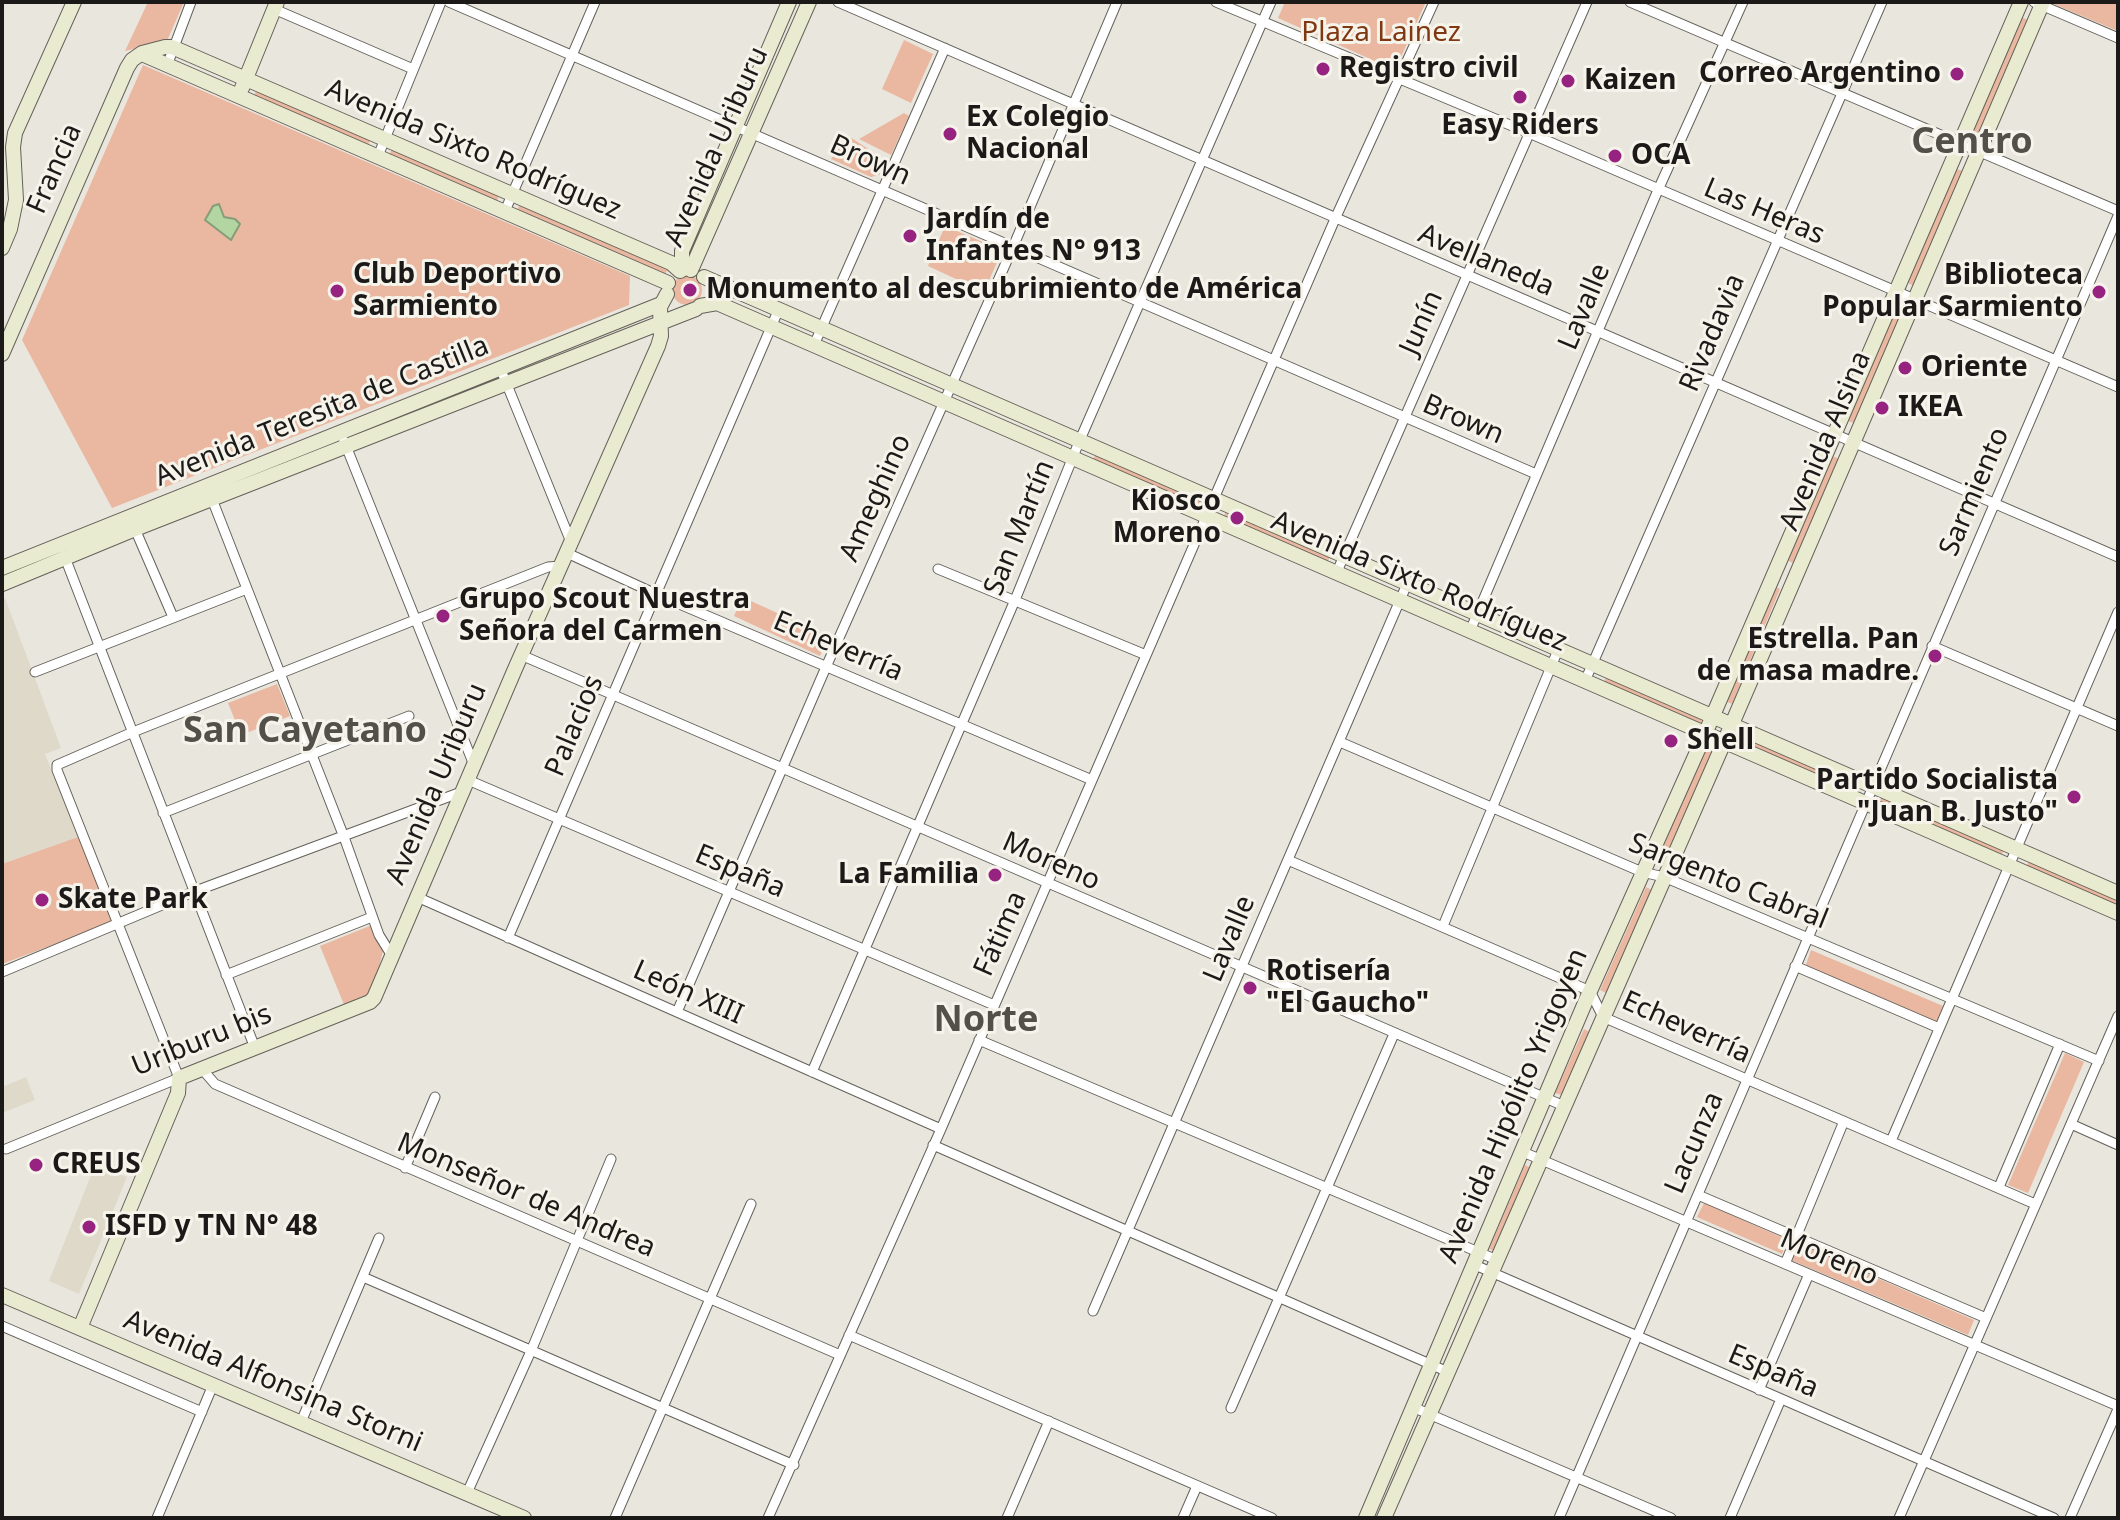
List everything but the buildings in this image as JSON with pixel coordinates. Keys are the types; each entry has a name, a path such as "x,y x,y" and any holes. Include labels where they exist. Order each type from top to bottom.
{"main road":[{"path":"2,248 16,200 15,133 74,2"},
{"name":"Avenida Uriburu","path":"689,272 682,251 789,2"},
{"name":"Avenida Uriburu","path":"689,272 809,2"},
{"name":"Avenida Alsina","path":"1712,716 2021,2"},
{"name":"Avenida Alsina","path":"1732,724 1979,152 2040,3"},
{"path":"239,96 276,5"},
{"path":"142,53 172,47"},
{"name":"Avenida Sixto Rodríguez","path":"172,47 2118,893"},
{"name":"Avenida Sixto Rodríguez","path":"142,53 505,211 666,294 678,308 698,308 717,303 2118,913"},
{"name":"Francia","path":"2,354 127,68 142,53"},
{"path":"660,324 666,294 689,272 708,290 698,308"},
{"name":"Avenida Teresita de Castilla","path":"504,377 666,294"},
{"name":"Avenida Teresita de Castilla","path":"2,584 63,551 206,486 344,440 504,377 698,308"},
{"name":"Avenida Uriburu","path":"392,956 658,346 660,324"},
{"name":"Avenida Teresita de Castilla","path":"2,568 135,529 213,500 344,440"},
{"path":"1776,570 1794,579"},
{"name":"Avenida Hipólito Yrigoyen","path":"1366,1518 1590,991 1712,716"},
{"name":"Avenida Hipólito Yrigoyen","path":"1384,1518 1732,724"},
{"name":"Uriburu bis","path":"179,1078 370,1002 392,956"},
{"path":"80,1328 178,1093 179,1078"},
{"name":"Avenida Alfonsina Storni","path":"2,1295 524,1518"}],"street":[{"path":"168,63 191,2"},
{"path":"378,156 441,2"},
{"name":"Brown","path":"449,2 1536,474"},
{"path":"505,211 595,2"},
{"name":"Avellaneda","path":"838,2 2118,557"},
{"name":"Ameghino","path":"677,1012 1013,247 1117,2"},
{"name":"Las Heras","path":"1216,2 2118,387"},
{"name":"San Martín","path":"812,1072 1015,600 1079,442 1271,2"},
{"name":"Fátima","path":"768,1518 941,1129 1335,219 1434,2"},
{"name":"Junín","path":"1336,574 1587,2"},
{"path":"1630,2 2118,214"},
{"name":"Lavalle","path":"1470,631 1658,190 1743,2"},
{"name":"Rivadavia","path":"1585,681 1882,2"},
{"path":"2040,3 2118,38"},
{"path":"276,5 413,69"},
{"path":"814,345 945,48"},
{"name":"Sarmiento","path":"1872,785 2118,214"},
{"name":"Palacios","path":"508,938 778,311"},
{"path":"179,1078 57,770 61,762 548,567 566,554 504,377"},
{"path":"344,440 474,765"},
{"path":"206,486 344,837 379,935 392,956"},
{"path":"135,529 173,617"},
{"path":"63,551 255,1048"},
{"name":"Echeverría","path":"566,554 1092,780"},
{"path":"938,569 1146,655"},
{"name":"Lavalle","path":"1093,1311 1407,584"},
{"path":"35,672 247,589"},
{"path":"1891,1141 2118,612"},
{"path":"1932,646 2118,726"},
{"path":"1443,926 1558,650"},
{"name":"Moreno","path":"521,655 1241,969 1564,1106"},
{"path":"163,813 409,716"},
{"name":"Sargento Cabral","path":"1340,742 1642,872 1664,877 2099,1061"},
{"path":"2,972 193,892 344,837 466,785"},
{"name":"España","path":"466,785 559,819 994,1005"},
{"name":"Lacunza","path":"1559,1518 1872,785"},
{"name":"Echeverría","path":"1288,860 1590,991 1603,1017 2035,1204"},
{"name":"León XIII","path":"417,897 941,1129"},
{"path":"226,975 372,917"},
{"name":"Sargento Cabral","path":"1795,966 1939,1028"},
{"path":"1899,1518 2118,1016"},
{"path":"1231,1408 1394,1034"},
{"name":"España","path":"979,1040 1327,1188 1636,1336 2054,1518"},
{"path":"1999,1187 2060,1044"},
{"name":"Monseñor de Andrea","path":"202,1069 215,1084 840,1355"},
{"name":"Uriburu bis","path":"6,1149 179,1078"},
{"path":"405,1168 435,1097"},
{"path":"1785,1264 1844,1121"},
{"path":"2071,1124 2118,1145"},
{"path":"933,1145 1448,1372"},
{"name":"Moreno","path":"1523,1152 2118,1408"},
{"path":"467,1493 531,1351 611,1159"},
{"name":"Moreno","path":"1698,1195 1986,1318"},
{"path":"615,1518 751,1204"},
{"path":"301,1422 379,1238"},
{"path":"1759,1390 1809,1274"},
{"path":"363,1277 794,1465"},
{"path":"2,1326 202,1412"},
{"path":"849,1335 1272,1518"},
{"path":"157,1518 213,1385"},
{"path":"1730,1518 1781,1399"},
{"path":"1415,1408 1671,1518"},
{"path":"2070,1518 2118,1408"},
{"path":"1007,1518 1049,1421"},
{"path":"1183,1518 1197,1486"}],"shaded area":[{"path":"219,204 224,217 235,219 240,224 231,240 205,220 213,206"},
{"path":"5,598 61,748 45,754 78,837 2,864 2,600"},
{"path":"26,1077 35,1100 2,1113 2,1087"},
{"path":"95,1165 127,1177 79,1294 49,1281"}],"green space":[{"path":"148,2 184,2 167,41 125,51"},
{"name":"Plaza Lainez","path":"1285,2 1426,2 1395,70 1278,18"},
{"path":"2051,2 2118,2 2118,31 2051,3"},
{"path":"2021,17 2028,20 1979,134 1973,131"},
{"path":"904,40 933,54 911,103 882,89"},
{"name":"Club Deportivo Sarmiento","path":"143,65 630,276 629,305 112,508 22,340"},
{"path":"257,88 371,138 367,148 253,99"},
{"path":"904,113 909,116 891,155 859,139"},
{"path":"847,135 879,156 886,165 882,174 871,177 831,159"},
{"path":"393,147 500,193 496,204 388,157"},
{"path":"1956,169 1963,171 1914,286 1908,283"},
{"path":"521,202 669,265 665,276 516,212"},
{"path":"945,226 997,248 1001,253 984,292 928,266"},
{"path":"687,275 698,279 702,290 698,301 687,305 676,301 672,290 676,279"},
{"path":"1897,306 1903,309 1854,423 1848,421"},
{"path":"1096,453 1202,497 1198,506 1092,462"},
{"path":"1833,456 1839,459 1793,563 1787,560"},
{"path":"1227,509 1331,554 1327,563 1223,518"},
{"path":"1774,586 1780,589 1732,704 1725,701"},
{"path":"742,597 828,636 820,656 734,616"},
{"path":"1607,675 1703,717 1699,726 1603,684"},
{"path":"277,684 290,716 241,735 228,703"},
{"path":"1739,732 1861,785 1857,794 1735,741"},
{"path":"1706,746 1713,749 1664,863 1657,861"},
{"path":"1883,794 2005,847 2001,856 1879,803"},
{"path":"78,837 113,922 2,964 2,864"},
{"path":"2031,858 2118,895 2118,907 2026,867"},
{"path":"1646,887 1652,890 1606,993 1600,990"},
{"path":"372,925 383,951 375,983 367,997 345,1007 320,946"},
{"path":"1811,950 1943,1006 1936,1022 1805,967"},
{"path":"1584,1029 1590,1032 1562,1095 1555,1093"},
{"path":"2065,1053 2084,1062 2028,1193 2008,1185"},
{"path":"1525,1165 1531,1168 1495,1251 1489,1249"},
{"path":"1704,1203 1788,1240 1782,1254 1697,1217"},
{"path":"1798,1244 1974,1320 1968,1335 1791,1260"}],"place":[{"name":"Registro civil","path":"1323,69"},
{"name":"Correo Argentino","path":"1957,74"},
{"name":"Kaizen","path":"1568,81"},
{"name":"Easy Riders","path":"1520,97"},
{"name":"Ex Colegio Nacional","path":"950,134"},
{"name":"OCA","path":"1615,156"},
{"name":"Jardín de Infantes N° 913","path":"910,236"},
{"name":"Monumento al descubrimiento de América","path":"690,290"},
{"name":"Club Deportivo Sarmiento","path":"337,291"},
{"name":"Biblioteca Popular Sarmiento","path":"2099,292"},
{"name":"Oriente","path":"1905,368"},
{"name":"IKEA","path":"1882,408"},
{"name":"Kiosco Moreno","path":"1237,518"},
{"name":"Grupo Scout Nuestra Señora del Carmen","path":"443,616"},
{"name":"Estrella. Pan de masa madre.","path":"1935,656"},
{"name":"Shell","path":"1671,741"},
{"name":"Partido Socialista \"Juan B. Justo\"","path":"2074,797"},
{"name":"La Familia","path":"995,875"},
{"name":"Skate Park","path":"42,900"},
{"name":"Rotisería \"El Gaucho\"","path":"1250,988"},
{"name":"CREUS","path":"36,1165"},
{"name":"ISFD y TN N° 48","path":"89,1227"}],"district":[{"name":"Centro","path":"1972,143"},
{"name":"San Cayetano","path":"305,732"},
{"name":"Norte","path":"986,1021"}]}
